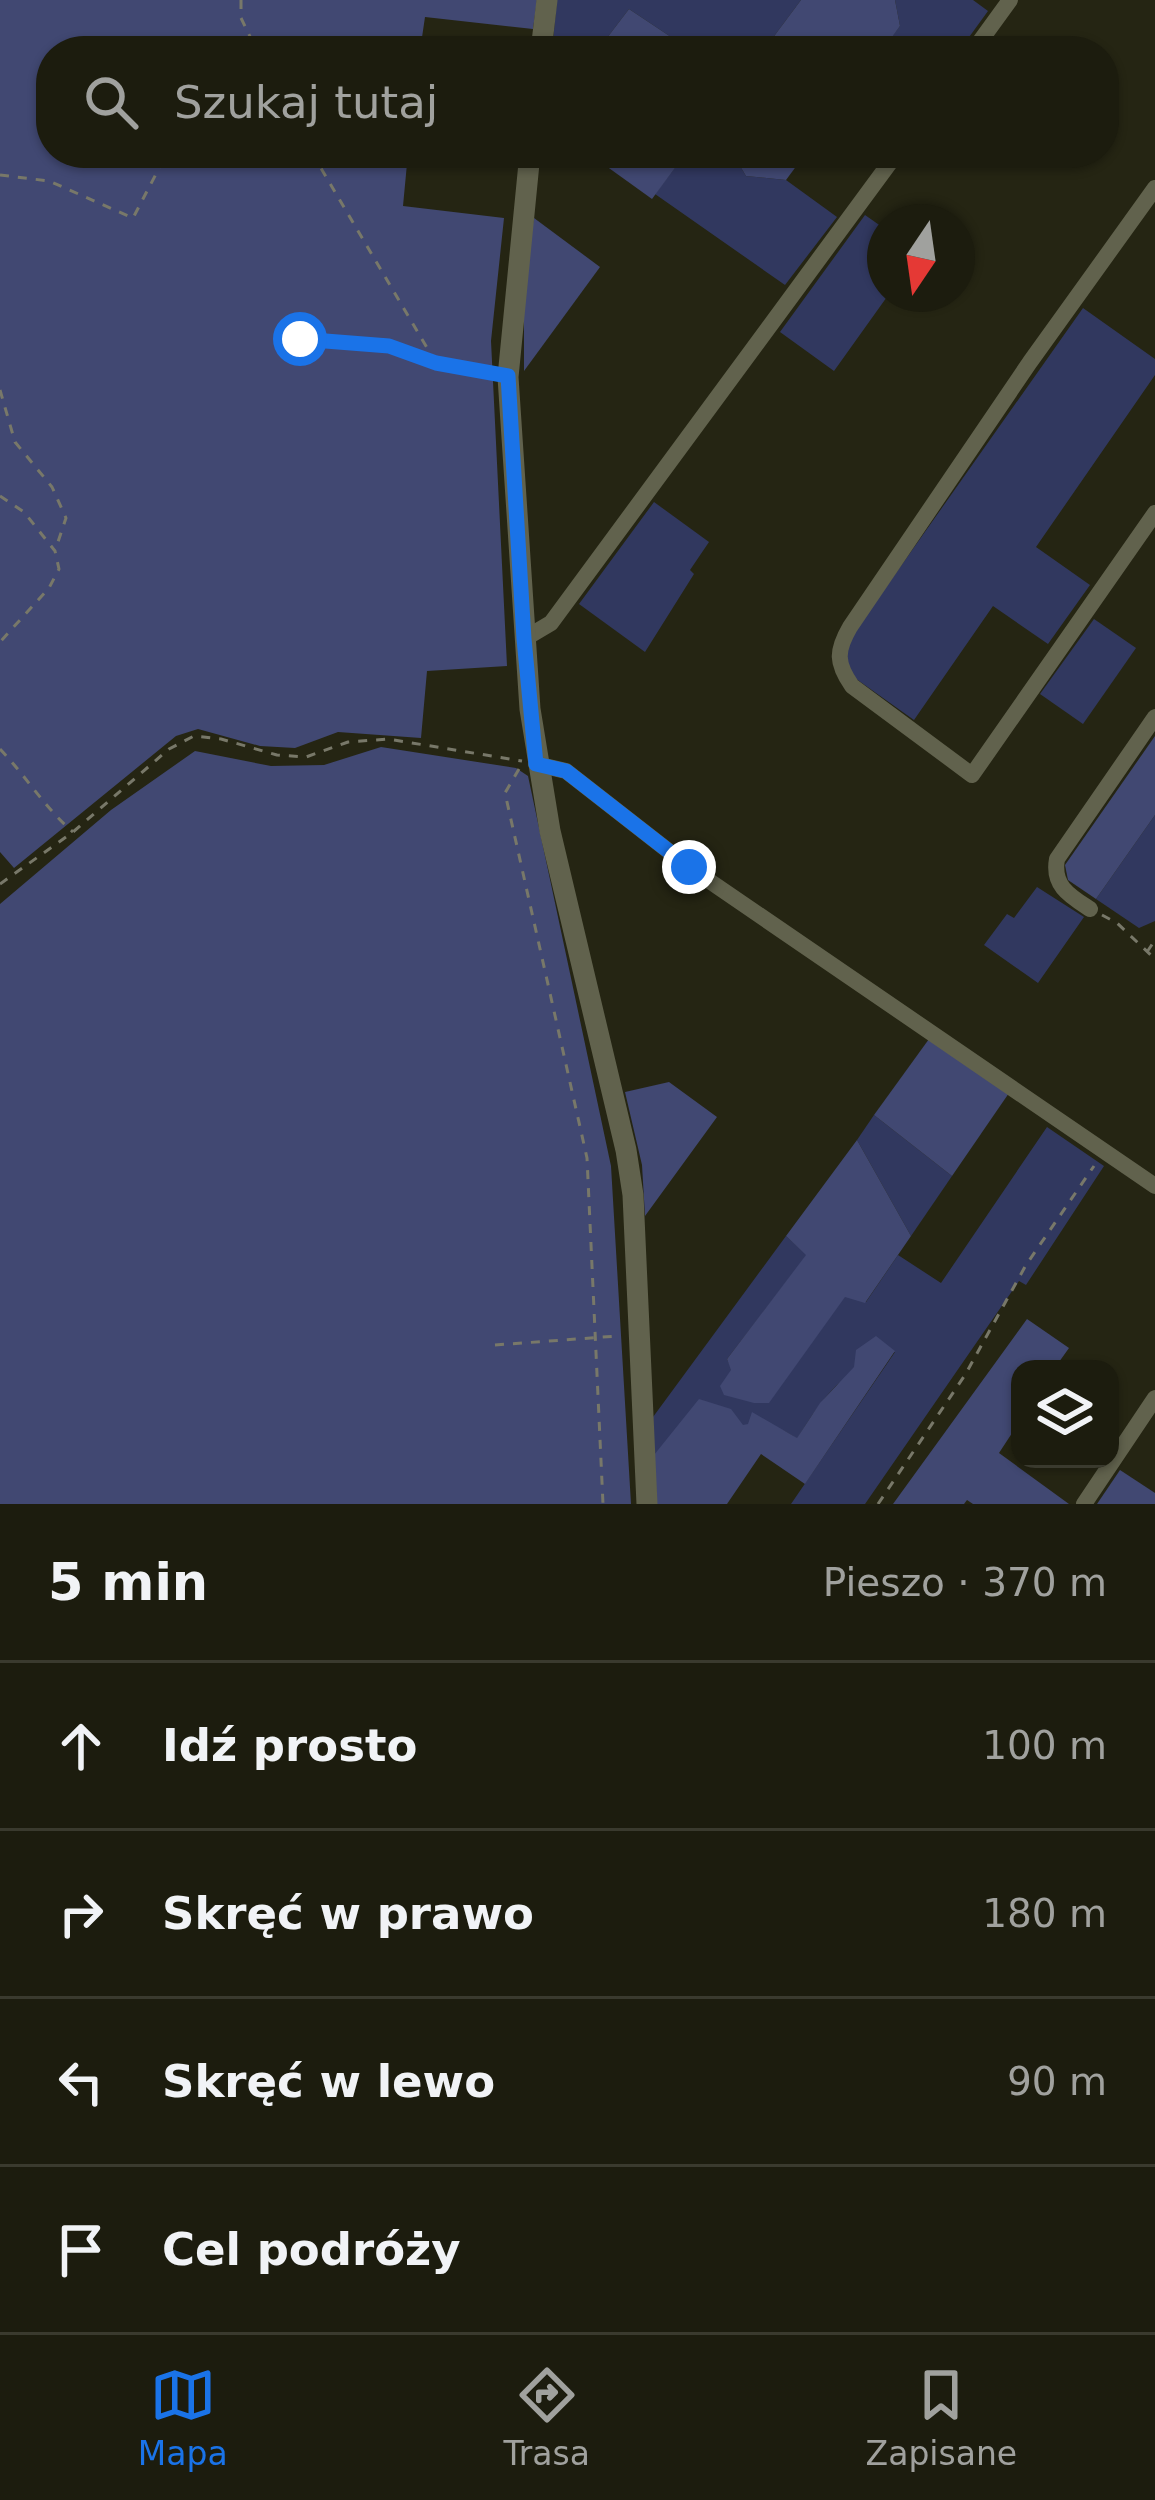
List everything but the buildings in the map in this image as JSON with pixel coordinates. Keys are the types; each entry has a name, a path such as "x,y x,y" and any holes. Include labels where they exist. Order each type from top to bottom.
{"street":[{"path":"543,36 547,0"},
{"path":"984,36 1010,0"},
{"path":"529,168 508,376 528,765 633,1195 647,1504"},
{"path":"524,639 551,623 887,168"},
{"path":"1155,188 850,627 840,644 841,670 852,686 972,775 1155,513"},
{"path":"1090,909 1060,886 1057,860 1155,718"},
{"path":"528,765 566,771 689,867 1155,1186"},
{"path":"1084,1504 1155,1398"}],"path":[{"path":"241,0 241,18 250,36"},
{"path":"0,175 49,181 134,218 159,168"},
{"path":"321,168 436,363"},
{"path":"300,339 389,346 436,363 508,376"},
{"path":"0,390 15,442 52,487 66,518 55,551 58,569 49,588 0,643"},
{"path":"0,496 24,512 55,551"},
{"path":"0,884 73,832 169,749 194,736 306,757 348,742 388,739 528,765 505,794 587,1158 603,1504"},
{"path":"0,749 47,810 73,832"},
{"path":"1090,909 1117,922 1155,959"},
{"path":"1146,953 1155,940"},
{"path":"878,1504 965,1375 1026,1265 1105,1150"},
{"path":"494,1345 629,1336"}],"shaded area":[{"path":"0,0 537,0 533,29 425,17 422,36 36,36 36,168 407,168 403,206 504,218 491,341 507,666 427,671 421,738 338,732 295,748 260,746 198,729 176,736 14,868 0,852"},
{"path":"557,0 801,0 774,36 670,36 629,9 608,36 553,36"},
{"path":"801,0 895,0 900,26 893,36 774,36"},
{"path":"895,0 973,0 988,11 970,36 892,36 900,26"},
{"path":"629,9 670,36 608,36"},
{"path":"609,168 675,168 652,199"},
{"path":"675,168 741,168 746,176 786,180 837,217 785,285 655,194"},
{"path":"741,168 795,168 786,180 746,176"},
{"path":"867,216 867,312 876,312 834,371 780,332"},
{"path":"534,218 600,267 524,371 524,276"},
{"path":"1083,308 1155,359 1155,375 1036,547 1090,585 1048,644 993,606 914,720 845,671 843,648"},
{"path":"654,502 709,542 645,652 579,604"},
{"path":"1094,619 1136,648 1083,724 1040,694"},
{"path":"1155,736 1155,815 1096,899 1068,880 1065,865"},
{"path":"381,747 516,768 528,776 611,1166 631,1504 0,1504 0,904 111,810 195,751 271,766 324,765"},
{"path":"1155,815 1155,921 1139,928 1096,899"},
{"path":"1037,887 1084,917 1038,983 984,945 1007,914 1014,918"},
{"path":"929,1039 1009,1093 952,1176 874,1115"},
{"path":"669,1082 717,1117 645,1216 642,1165 625,1092"},
{"path":"874,1115 952,1176 911,1236 857,1140"},
{"path":"1047,1127 1104,1166 1026,1285 1019,1281 865,1504 791,1504 895,1352 861,1367 837,1385 797,1439 781,1430 746,1426 654,1455 653,1417 786,1236 807,1255 727,1359 732,1370 721,1386 769,1402 845,1296 866,1302 898,1255 941,1283"},
{"path":"857,1140 911,1236 865,1303 845,1297 769,1403 724,1395 720,1386 731,1370 727,1359 806,1255 786,1236"},
{"path":"1027,1319 1069,1348 1060,1360 1011,1360 1011,1435 999,1453 1011,1462 1011,1468 1020,1468 1069,1504 973,1504 967,1500 964,1504 893,1504"},
{"path":"876,1336 895,1351 805,1484 761,1454 727,1504 657,1504 654,1455 699,1399 731,1409 743,1425 752,1412 797,1438 820,1403 854,1367 856,1350"},
{"path":"1120,1470 1155,1493 1155,1504 1097,1504"}],"route":[{"path":"300,339 389,346 436,363 508,376 536,764 566,771 689,867"}]}
